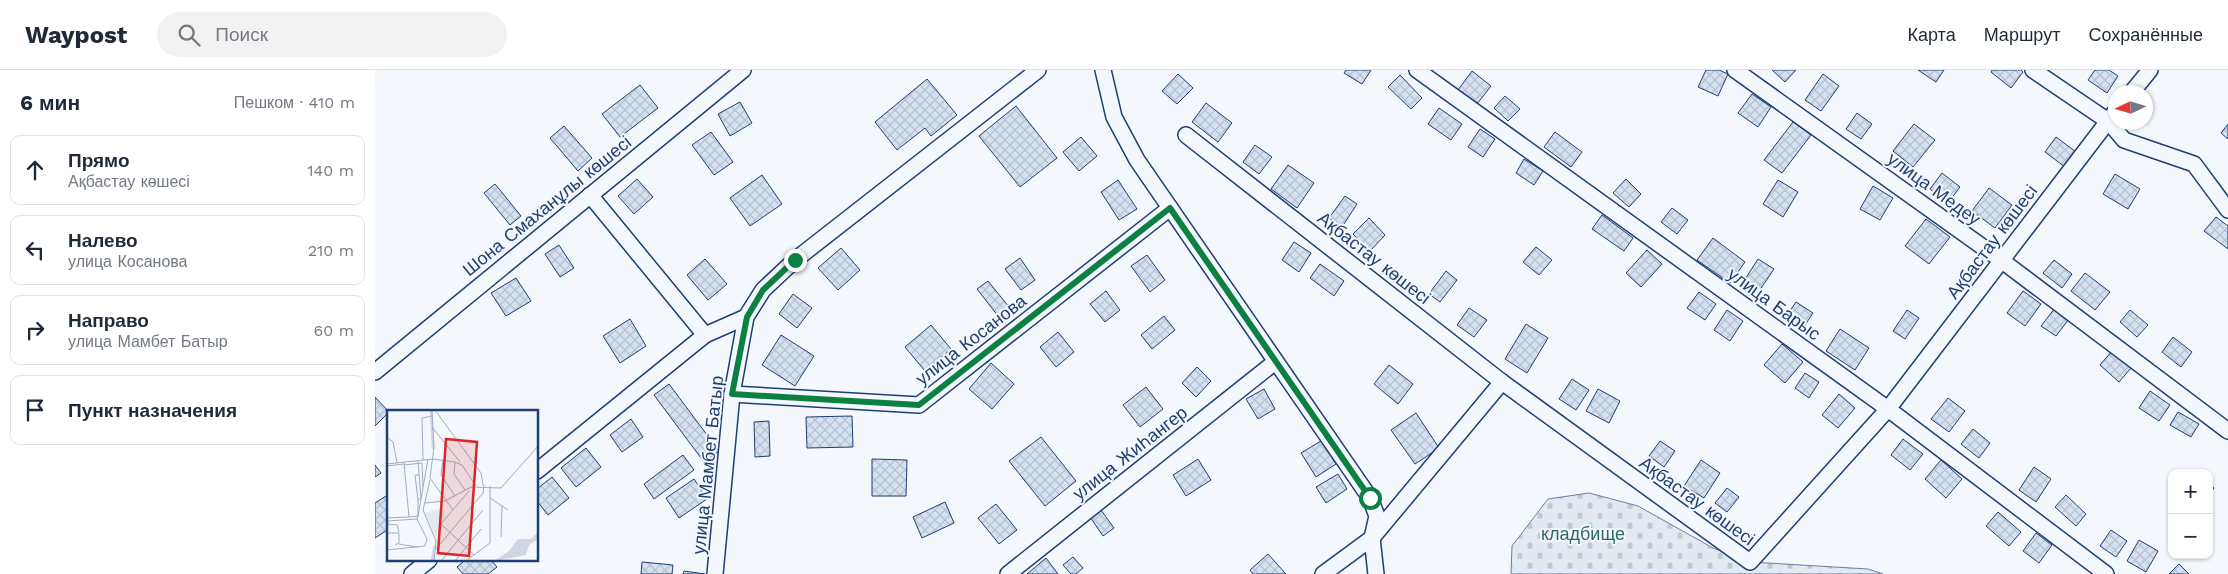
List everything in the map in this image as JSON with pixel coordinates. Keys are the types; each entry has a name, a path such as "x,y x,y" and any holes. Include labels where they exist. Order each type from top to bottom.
{"street":[{"name":"Шона Смаханұлы көшесі","path":"375,372 743,70"},
{"name":"улица Мамбет Батыр","path":"715,574 732,394 747,317 763,290 795,260 1038,70"},
{"path":"1103,70 1114,116 1123,137 1275,362 1370,498 1377,516 1372,538 1376,574"},
{"name":"улица Барыс","path":"1417,70 1888,409 2106,574"},
{"name":"улица Медеу","path":"1735,70 2001,260 2228,431"},
{"path":"2033,70 2108,115"},
{"path":"2138,85 2150,70"},
{"name":"Ақбастау көшесі","path":"1186,135 1502,382 1750,562 1888,409 2108,122"},
{"path":"2119,130 2124,140 2194,164 2228,210"},
{"path":"590,195 705,335"},
{"name":"улица Косанова","path":"732,394 919,405 1170,208"},
{"path":"539,469 705,335 747,317"},
{"name":"улица Жиhангер","path":"1008,574 1275,362"},
{"path":"1323,574 1372,538 1502,382"},
{"path":"412,574 427,562"}],"green space":[{"name":"кладбище","path":"1589,493 1638,506 1713,548 1750,562 1868,569 1883,574 1511,574 1512,546 1548,499"}],"building":[{"path":"1346,70 1371,70 1362,84 1344,73"},
{"path":"1706,70 1719,70 1728,74 1718,96 1698,87"},
{"path":"1772,70 1796,70 1785,82"},
{"path":"1918,70 1944,70 1936,82"},
{"path":"1992,70 2021,70 2023,72 2011,88 1991,72"},
{"path":"2095,70 2109,70 2118,76 2112,85 2108,85 2107,93 2088,80"},
{"path":"1472,71 1491,86 1477,104 1458,90"},
{"path":"1178,74 1193,88 1177,104 1162,91"},
{"path":"1823,74 1839,86 1821,111 1805,100"},
{"path":"1400,75 1422,98 1411,109 1388,87"},
{"path":"927,79 957,115 931,136 925,128 897,150 875,122"},
{"path":"640,85 658,108 620,137 602,114"},
{"path":"1752,94 1771,107 1758,127 1738,113"},
{"path":"1505,96 1520,109 1508,121 1494,108"},
{"path":"740,102 752,123 730,136 718,114"},
{"path":"1206,103 1232,123 1218,142 1192,122"},
{"path":"1016,106 1057,158 1020,187 979,136"},
{"path":"1439,108 1462,124 1451,140 1428,124"},
{"path":"1857,113 1872,124 1861,139 1846,129"},
{"path":"1793,122 1811,135 1782,173 1764,160"},
{"path":"1914,124 1935,140 1913,167 1893,151"},
{"path":"2228,124 2228,139 2221,133"},
{"path":"564,126 592,158 578,171 550,138"},
{"path":"1480,129 1495,139 1483,157 1468,147"},
{"path":"711,132 733,162 714,175 692,145"},
{"path":"1555,132 1582,152 1571,167 1544,147"},
{"path":"1081,137 1097,156 1079,171 1063,152"},
{"path":"2056,137 2076,152 2065,167 2045,152"},
{"path":"1255,145 1272,157 1259,174 1243,162"},
{"path":"1524,159 1543,171 1534,185 1516,173"},
{"path":"1288,165 1314,183 1297,208 1271,189"},
{"path":"1942,173 1960,187 1948,203 1930,189"},
{"path":"2115,174 2140,189 2128,209 2103,194"},
{"path":"762,175 782,204 750,226 730,198"},
{"path":"637,179 653,197 634,214 618,196"},
{"path":"1626,179 1641,194 1629,207 1613,193"},
{"path":"1118,180 1137,209 1119,220 1101,192"},
{"path":"1778,180 1798,192 1783,217 1763,204"},
{"path":"495,184 521,216 510,225 484,193"},
{"path":"1873,186 1893,198 1880,220 1860,209"},
{"path":"1989,188 2012,205 1995,228 1972,211"},
{"path":"1345,196 1357,204 1342,227 1329,218"},
{"path":"1672,208 1688,220 1677,234 1661,222"},
{"path":"1602,215 1633,238 1624,251 1592,229"},
{"path":"2216,217 2228,226 2228,249 2204,231"},
{"path":"1369,218 1385,235 1370,251 1353,234"},
{"path":"1926,219 1950,237 1929,264 1905,246"},
{"path":"1713,238 1745,262 1730,283 1697,260"},
{"path":"1294,242 1311,253 1299,272 1282,260"},
{"path":"559,245 574,268 560,277 545,254"},
{"path":"1536,247 1552,260 1539,275 1523,262"},
{"path":"841,248 860,270 838,290 818,268"},
{"path":"1647,250 1662,264 1641,287 1626,273"},
{"path":"1147,255 1165,280 1150,292 1131,266"},
{"path":"1020,258 1035,280 1021,290 1005,269"},
{"path":"705,259 727,284 708,300 687,275"},
{"path":"1758,259 1774,269 1755,297 1740,287"},
{"path":"2054,260 2072,274 2062,288 2043,273"},
{"path":"1320,264 1344,281 1334,296 1310,278"},
{"path":"1446,271 1457,280 1440,302 1429,294"},
{"path":"2085,273 2110,292 2095,310 2071,291"},
{"path":"516,278 531,301 506,316 491,293"},
{"path":"988,281 1009,307 998,316 977,289"},
{"path":"1106,291 1120,310 1105,322 1090,304"},
{"path":"2023,291 2041,304 2025,326 2007,313"},
{"path":"1699,292 1716,304 1705,320 1687,308"},
{"path":"793,294 812,308 797,328 779,314"},
{"path":"1796,302 1813,313 1801,331 1784,320"},
{"path":"1469,308 1487,320 1474,337 1457,325"},
{"path":"2055,308 2069,319 2056,336 2041,326"},
{"path":"1727,310 1743,321 1730,341 1714,330"},
{"path":"1907,310 1919,318 1905,339 1893,331"},
{"path":"2130,310 2148,325 2137,337 2120,322"},
{"path":"1164,316 1175,330 1152,349 1141,335"},
{"path":"630,319 646,346 620,363 603,336"},
{"path":"1526,324 1548,338 1527,373 1505,359"},
{"path":"931,325 951,349 925,371 905,347"},
{"path":"1840,329 1869,348 1855,370 1826,351"},
{"path":"1058,332 1074,352 1056,367 1040,347"},
{"path":"781,335 814,356 795,386 762,365"},
{"path":"2173,337 2192,352 2181,367 2162,352"},
{"path":"1782,344 1803,362 1785,383 1764,365"},
{"path":"2112,351 2131,368 2119,382 2100,365"},
{"path":"991,363 1014,384 992,409 969,389"},
{"path":"1389,365 1413,384 1398,404 1374,384"},
{"path":"1197,367 1211,381 1196,397 1182,383"},
{"path":"1805,373 1819,382 1809,398 1795,388"},
{"path":"1572,379 1589,390 1576,410 1559,399"},
{"path":"669,384 719,451 704,462 654,395"},
{"path":"1146,387 1163,409 1140,427 1123,405"},
{"path":"1264,389 1275,409 1258,419 1246,399"},
{"path":"1598,389 1620,401 1609,423 1586,411"},
{"path":"2150,391 2170,405 2159,421 2139,408"},
{"path":"1839,394 1855,408 1838,428 1822,415"},
{"path":"375,397 387,410 387,414 375,426"},
{"path":"1948,398 1965,411 1949,432 1931,419"},
{"path":"2178,412 2199,424 2191,437 2170,425"},
{"path":"1416,413 1439,448 1415,464 1391,430"},
{"path":"852,416 853,447 807,448 806,417"},
{"path":"631,419 643,437 622,452 610,435"},
{"path":"769,421 770,456 755,457 754,422"},
{"path":"1973,429 1990,443 1979,458 1961,444"},
{"path":"1041,437 1076,481 1045,506 1009,461"},
{"path":"1903,439 1923,454 1910,470 1891,455"},
{"path":"1321,441 1336,464 1316,477 1301,453"},
{"path":"1660,441 1675,451 1664,467 1649,456"},
{"path":"586,448 601,467 576,487 561,468"},
{"path":"683,455 694,470 654,499 644,484"},
{"path":"872,459 907,460 906,496 872,496"},
{"path":"1198,459 1211,480 1186,496 1173,475"},
{"path":"1701,460 1720,473 1704,498 1684,486"},
{"path":"1941,460 1962,479 1946,498 1925,479"},
{"path":"375,465 381,473 375,477"},
{"path":"2034,467 2051,479 2036,502 2019,490"},
{"path":"1338,474 1347,489 1326,503 1316,487"},
{"path":"552,477 569,498 548,515 539,504 539,487"},
{"path":"694,479 707,499 679,518 666,498"},
{"path":"1727,488 1739,497 1727,512 1715,503"},
{"path":"2066,495 2086,514 2076,526 2055,507"},
{"path":"386,496 387,497 387,530 375,538 375,503"},
{"path":"945,502 954,523 922,538 913,517"},
{"path":"996,504 1017,530 999,544 978,518"},
{"path":"1101,510 1114,528 1103,536 1090,517"},
{"path":"1998,512 2021,532 2009,546 1986,526"},
{"path":"2111,530 2127,541 2116,557 2100,546"},
{"path":"2036,533 2052,545 2039,563 2023,551"},
{"path":"2139,540 2158,551 2146,572 2127,561"},
{"path":"1268,554 1286,574 1253,574 1250,570"},
{"path":"1073,557 1083,568 1076,574 1071,574 1063,565"},
{"path":"1046,558 1058,574 1027,574"},
{"path":"463,562 493,562 497,567 488,574 463,574 457,567"},
{"path":"642,562 673,565 672,574 641,574"},
{"path":"2179,564 2189,574 2169,574"},
{"path":"684,571 705,574 683,574"}],"route":[{"path":"795,260 763,290 747,317 732,394 919,405 1170,208 1370,498"}]}
